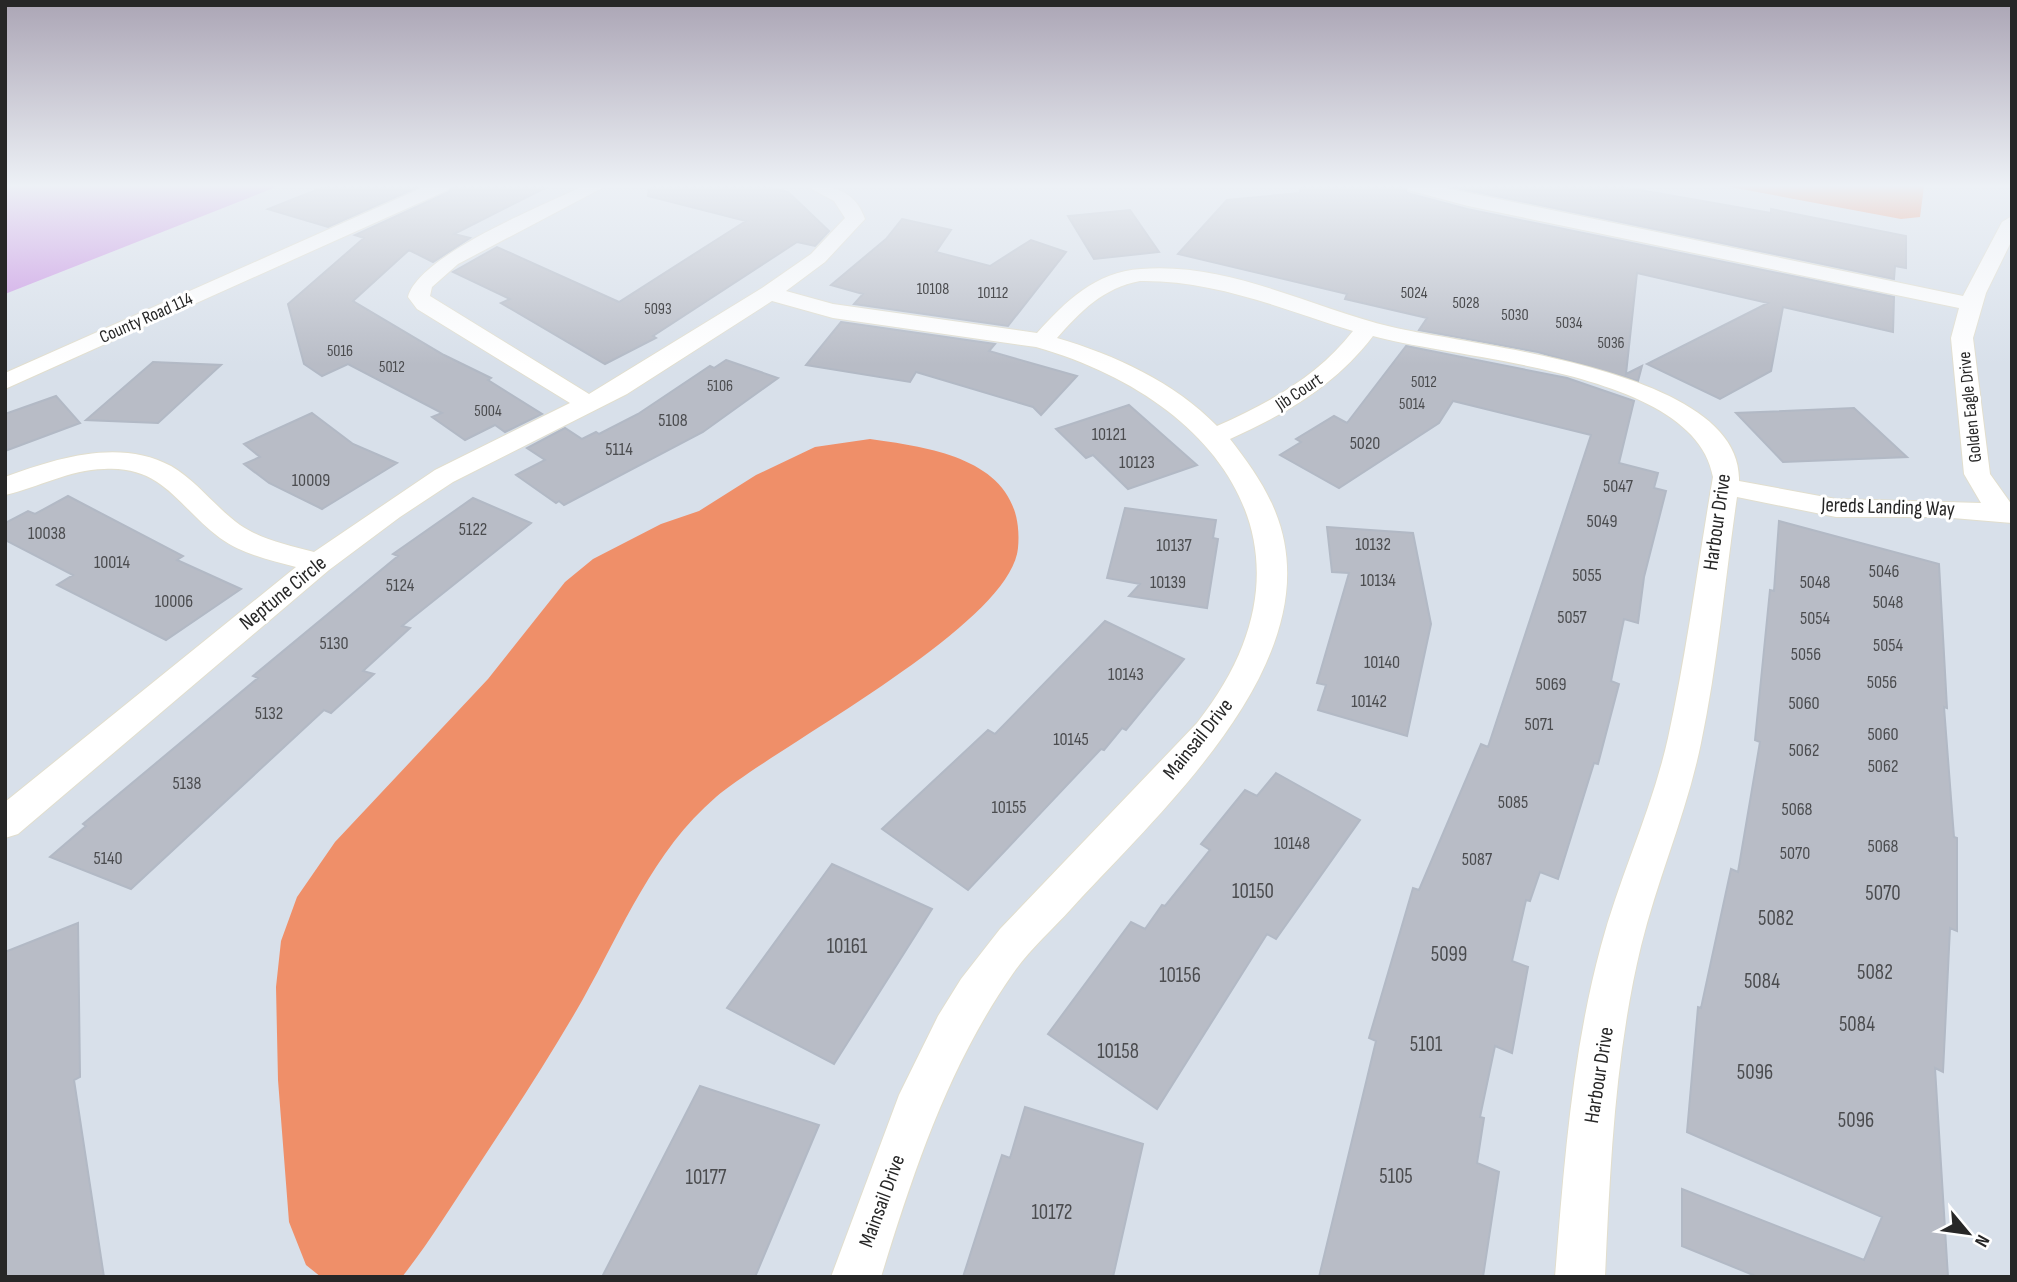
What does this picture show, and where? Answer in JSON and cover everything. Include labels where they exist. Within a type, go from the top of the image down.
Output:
[{"type":"street","name":"County Road 114","points":[[5,382],[308,246]]},
{"type":"street","points":[[478,246],[451,260],[422,285],[419,297],[425,304],[589,404]]},
{"type":"street","name":"Neptune Circle","points":[[5,823],[319,562],[444,476],[618,389],[770,293],[818,258],[830,246]]},
{"type":"street","points":[[1690,246],[1972,304]]},
{"type":"street","name":"Golden Eagle Drive","points":[[2000,246],[1972,304],[1962,338],[1977,474],[2006,513]]},
{"type":"street","name":"Harbour Drive","points":[[1042,341],[1092,290],[1123,278],[1159,274],[1214,282],[1367,328],[1591,375],[1644,393],[1674,407],[1714,441],[1724,459],[1724,486],[1685,738],[1673,788],[1621,946],[1600,1057],[1588,1143],[1580,1277]]},
{"type":"street","name":"Mainsail Drive","points":[[770,293],[833,311],[994,331],[1042,341],[1103,362],[1132,376],[1160,391],[1216,436],[1259,501],[1270,539],[1271,581],[1265,622],[1250,663],[1224,712],[1201,741],[1001,957],[966,1010],[931,1077],[882,1195],[856,1277]]},
{"type":"street","name":"Jib Court","points":[[1216,436],[1300,395],[1339,363],[1367,328]]},
{"type":"street","points":[[5,487],[71,465],[139,462],[161,471],[219,524],[243,540],[319,562]]},
{"type":"street","name":"Jereds Landing Way","points":[[1724,486],[1836,508],[1941,508],[2006,513]]},
{"type":"shaded area","points":[[5,246],[127,246],[5,294]]},
{"type":"shaded area","points":[[870,439],[947,454],[992,477],[1007,495],[1017,518],[1018,548],[1006,579],[977,612],[936,647],[716,797],[674,841],[641,892],[544,1064],[422,1251],[402,1277],[321,1277],[306,1265],[289,1222],[278,1080],[276,987],[281,941],[297,897],[335,842],[488,679],[565,582],[593,559],[661,524],[699,511],[756,475],[815,447]]},
{"type":"building","points":[[355,246],[458,246],[433,262],[409,250],[353,301],[444,355],[491,378],[488,380],[542,414],[505,432],[495,425],[465,440],[432,417],[442,413],[348,364],[322,376],[304,364],[288,304]]},
{"type":"building","points":[[707,246],[791,246],[653,336],[656,338],[605,364],[501,303],[510,299],[453,272],[497,247],[619,302]]},
{"type":"building","points":[[878,246],[940,246],[936,252],[990,266],[1022,246],[1048,246],[1066,252],[1008,326],[854,304],[863,294],[831,285]]},
{"type":"building","points":[[1086,246],[1155,246],[1159,252],[1094,259]]},
{"type":"building","points":[[1185,246],[1646,246],[1894,297],[1893,332],[1783,307],[1771,371],[1720,399],[1647,364],[1768,303],[1637,273],[1626,374],[1642,366],[1638,381],[1538,352],[1419,330],[1427,318],[1345,299],[1347,294],[1178,254]]},
{"type":"building","points":[[1735,246],[1906,246],[1906,268],[1895,266],[1894,279]]},
{"type":"building","points":[[841,322],[995,344],[989,351],[1077,376],[1041,415],[1033,407],[916,372],[910,382],[806,365]]},
{"type":"building","points":[[1406,346],[1567,378],[1634,401],[1619,463],[1658,473],[1654,488],[1666,491],[1644,577],[1638,623],[1624,619],[1611,681],[1619,684],[1598,764],[1594,763],[1558,879],[1540,872],[1530,901],[1526,900],[1512,961],[1528,967],[1512,1053],[1495,1046],[1480,1117],[1484,1118],[1477,1163],[1499,1172],[1483,1277],[1319,1277],[1376,1041],[1369,1038],[1413,888],[1419,890],[1481,744],[1488,747],[1591,435],[1453,401],[1439,423],[1339,488],[1280,455],[1301,442],[1296,439],[1334,416],[1347,423]]},
{"type":"building","points":[[726,360],[778,378],[703,432],[564,505],[559,501],[556,503],[516,475],[545,460],[527,448],[565,428],[582,439],[596,432],[599,434],[638,414],[710,366],[714,368]]},
{"type":"building","points":[[153,362],[221,365],[158,423],[86,420]]},
{"type":"building","points":[[56,396],[80,423],[5,451],[5,414]]},
{"type":"building","points":[[1129,405],[1197,465],[1128,489],[1093,455],[1086,458],[1056,429]]},
{"type":"building","points":[[1854,408],[1907,457],[1783,462],[1736,413]]},
{"type":"building","points":[[312,413],[353,444],[397,463],[322,509],[269,483],[244,464],[260,457],[244,444]]},
{"type":"building","points":[[68,496],[183,556],[177,560],[241,589],[166,640],[57,585],[73,575],[5,540],[5,523],[28,511],[35,514]]},
{"type":"building","points":[[473,498],[531,523],[402,626],[410,628],[363,671],[374,674],[331,713],[324,710],[131,889],[50,857],[86,826],[83,824],[258,678],[253,676],[398,556],[393,554]]},
{"type":"building","points":[[1125,508],[1216,520],[1213,538],[1218,539],[1207,608],[1129,596],[1140,584],[1107,578]]},
{"type":"building","points":[[1779,521],[1939,564],[1947,708],[1944,707],[1954,837],[1957,838],[1957,931],[1950,928],[1943,1072],[1935,1068],[1948,1277],[1758,1277],[1682,1246],[1682,1189],[1864,1260],[1882,1217],[1687,1132],[1698,1007],[1701,1008],[1731,869],[1738,872],[1760,742],[1755,740],[1770,590],[1774,591]]},
{"type":"building","points":[[1327,527],[1413,533],[1431,624],[1407,736],[1318,710],[1326,685],[1317,683],[1349,573],[1332,572]]},
{"type":"building","points":[[1105,621],[1184,659],[1126,730],[1122,728],[1104,750],[1101,749],[968,890],[882,829],[988,730],[995,734]]},
{"type":"building","points":[[1276,773],[1360,820],[1276,939],[1267,934],[1157,1109],[1048,1034],[1131,922],[1145,929],[1162,905],[1165,906],[1210,850],[1201,844],[1245,790],[1257,796]]},
{"type":"building","points":[[832,864],[932,909],[834,1064],[727,1008]]},
{"type":"building","points":[[78,923],[80,1077],[74,1080],[104,1277],[5,1277],[5,952]]},
{"type":"building","points":[[700,1086],[819,1125],[755,1277],[602,1277]]},
{"type":"building","points":[[1025,1107],[1143,1144],[1113,1277],[963,1277],[1002,1155],[1010,1158]]}]
